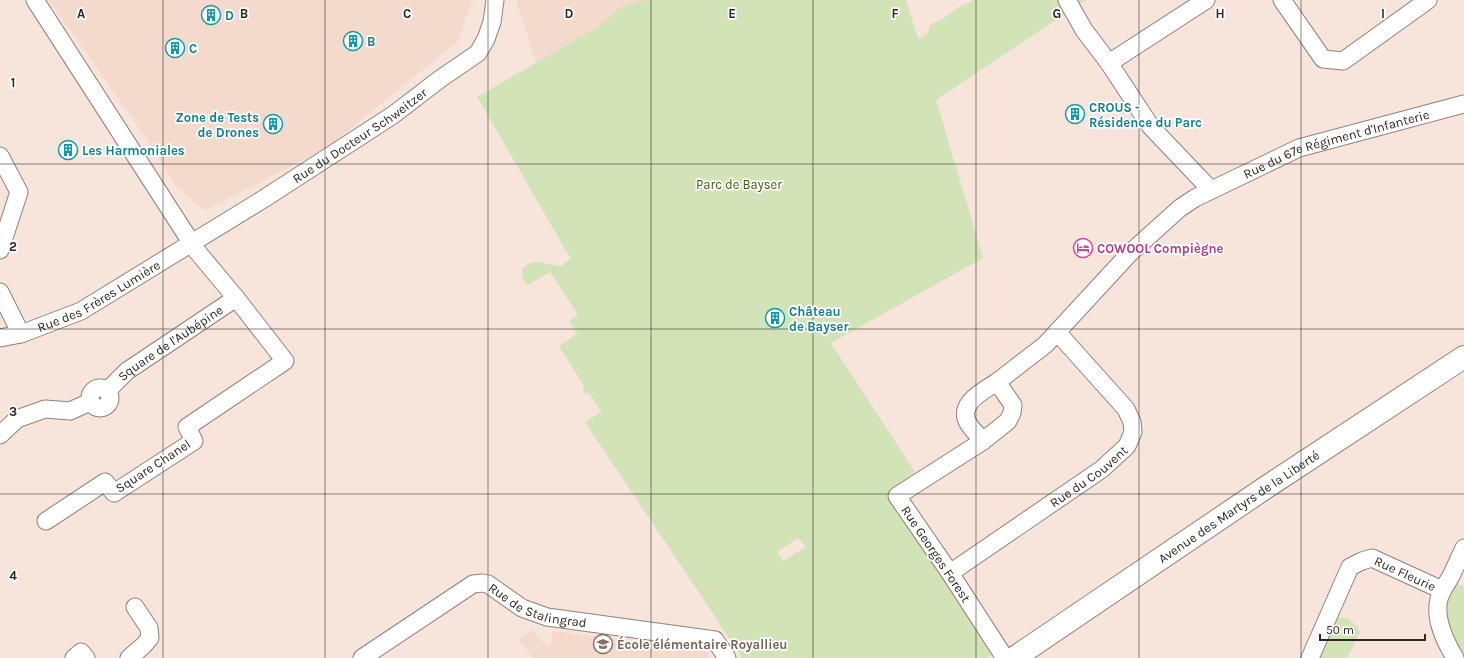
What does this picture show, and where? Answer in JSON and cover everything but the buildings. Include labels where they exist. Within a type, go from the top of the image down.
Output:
[{"type":"street","points":[[35,0],[196,250],[236,298]]},
{"type":"street","name":"Rue du Docteur Schweitzer","points":[[192,243],[273,193],[393,115],[440,79],[478,53],[490,28],[495,0]]},
{"type":"street","points":[[983,440],[967,421],[966,412],[971,400],[1045,345],[1130,253],[1180,208],[1211,190],[1151,127],[1109,63],[1084,30],[1067,0]]},
{"type":"street","points":[[1109,63],[1206,0]]},
{"type":"street","points":[[1282,0],[1323,59],[1343,61],[1428,0]]},
{"type":"street","name":"Rue du 67e Régiment d'Infanterie","points":[[1211,190],[1299,148],[1464,104]]},
{"type":"street","points":[[0,156],[18,192],[0,250]]},
{"type":"street","name":"Rue des Frères Lumière","points":[[0,338],[21,334],[81,311],[192,243]]},
{"type":"street","points":[[0,292],[21,334]]},
{"type":"street","name":"Square Chanel","points":[[46,521],[105,482],[114,493],[194,441],[187,427],[285,361],[236,298]]},
{"type":"street","name":"Square de l'Aubépine","points":[[0,435],[17,419],[45,409],[70,411],[90,402],[90,393],[97,388],[105,388],[107,392],[127,371],[236,298]]},
{"type":"street","name":"Rue du Couvent","points":[[950,573],[1102,469],[1127,446],[1133,432],[1132,422],[1126,409],[1057,332]]},
{"type":"street","name":"Avenue des Martyrs de la Liberté","points":[[1017,657],[1265,488],[1464,357]]},
{"type":"street","name":"Rue Georges Forest","points":[[997,382],[1012,405],[1012,413],[1008,422],[897,496],[950,573],[1017,657]]},
{"type":"street","name":"Rue Fleurie","points":[[1310,658],[1350,567],[1372,558],[1442,590],[1458,577],[1464,548]]},
{"type":"street","name":"Rue de Stalingrad","points":[[362,658],[473,584],[482,583],[488,584],[522,608],[547,617],[715,640],[727,658]]},
{"type":"street","points":[[1442,590],[1438,608],[1440,627],[1447,645],[1455,658]]},
{"type":"street","points":[[129,658],[150,638],[149,628],[136,607]]},
{"type":"street","points":[[74,658],[81,652],[86,658]]},
{"type":"shaded area","points":[[49,0],[473,0],[457,42],[327,148],[206,210],[202,209],[175,185],[146,138]]},
{"type":"shaded area","points":[[516,0],[644,0],[536,63]]},
{"type":"shaded area","name":"École élémentaire Royallieu","points":[[532,629],[547,648],[551,645],[553,631],[705,650],[710,658],[533,658],[519,640]]},
{"type":"green space","name":"Parc de Bayser","points":[[644,0],[906,0],[918,39],[929,32],[929,27],[933,23],[940,21],[956,9],[973,0],[1086,0],[936,100],[983,258],[831,343],[915,472],[887,494],[993,654],[987,658],[742,658],[585,422],[601,412],[589,393],[585,394],[583,384],[559,346],[577,334],[569,321],[578,315],[550,272],[528,285],[523,279],[522,269],[531,263],[536,262],[561,266],[571,259],[477,97],[599,26],[624,5]],"holes":[[[798,538],[806,547],[783,561],[777,552]]]},
{"type":"green space","points":[[1454,583],[1464,587],[1464,657],[1449,631],[1446,602]]},
{"type":"green space","points":[[1338,618],[1348,618],[1357,626],[1360,632],[1347,658],[1317,658],[1333,625]]},
{"type":"place","name":"D","points":[[211,15]]},
{"type":"place","name":"B","points":[[353,41]]},
{"type":"place","name":"C","points":[[175,48]]},
{"type":"place","name":"CROUS - Résidence du Parc","points":[[1075,114]]},
{"type":"place","name":"Zone de Tests de Drones","points":[[273,124]]},
{"type":"place","name":"Les Harmoniales","points":[[68,150]]},
{"type":"place","name":"COWOOL Compiègne","points":[[1083,248]]},
{"type":"place","name":"Château de Bayser","points":[[775,318]]},
{"type":"place","name":"École élémentaire Royallieu","points":[[603,644]]}]
